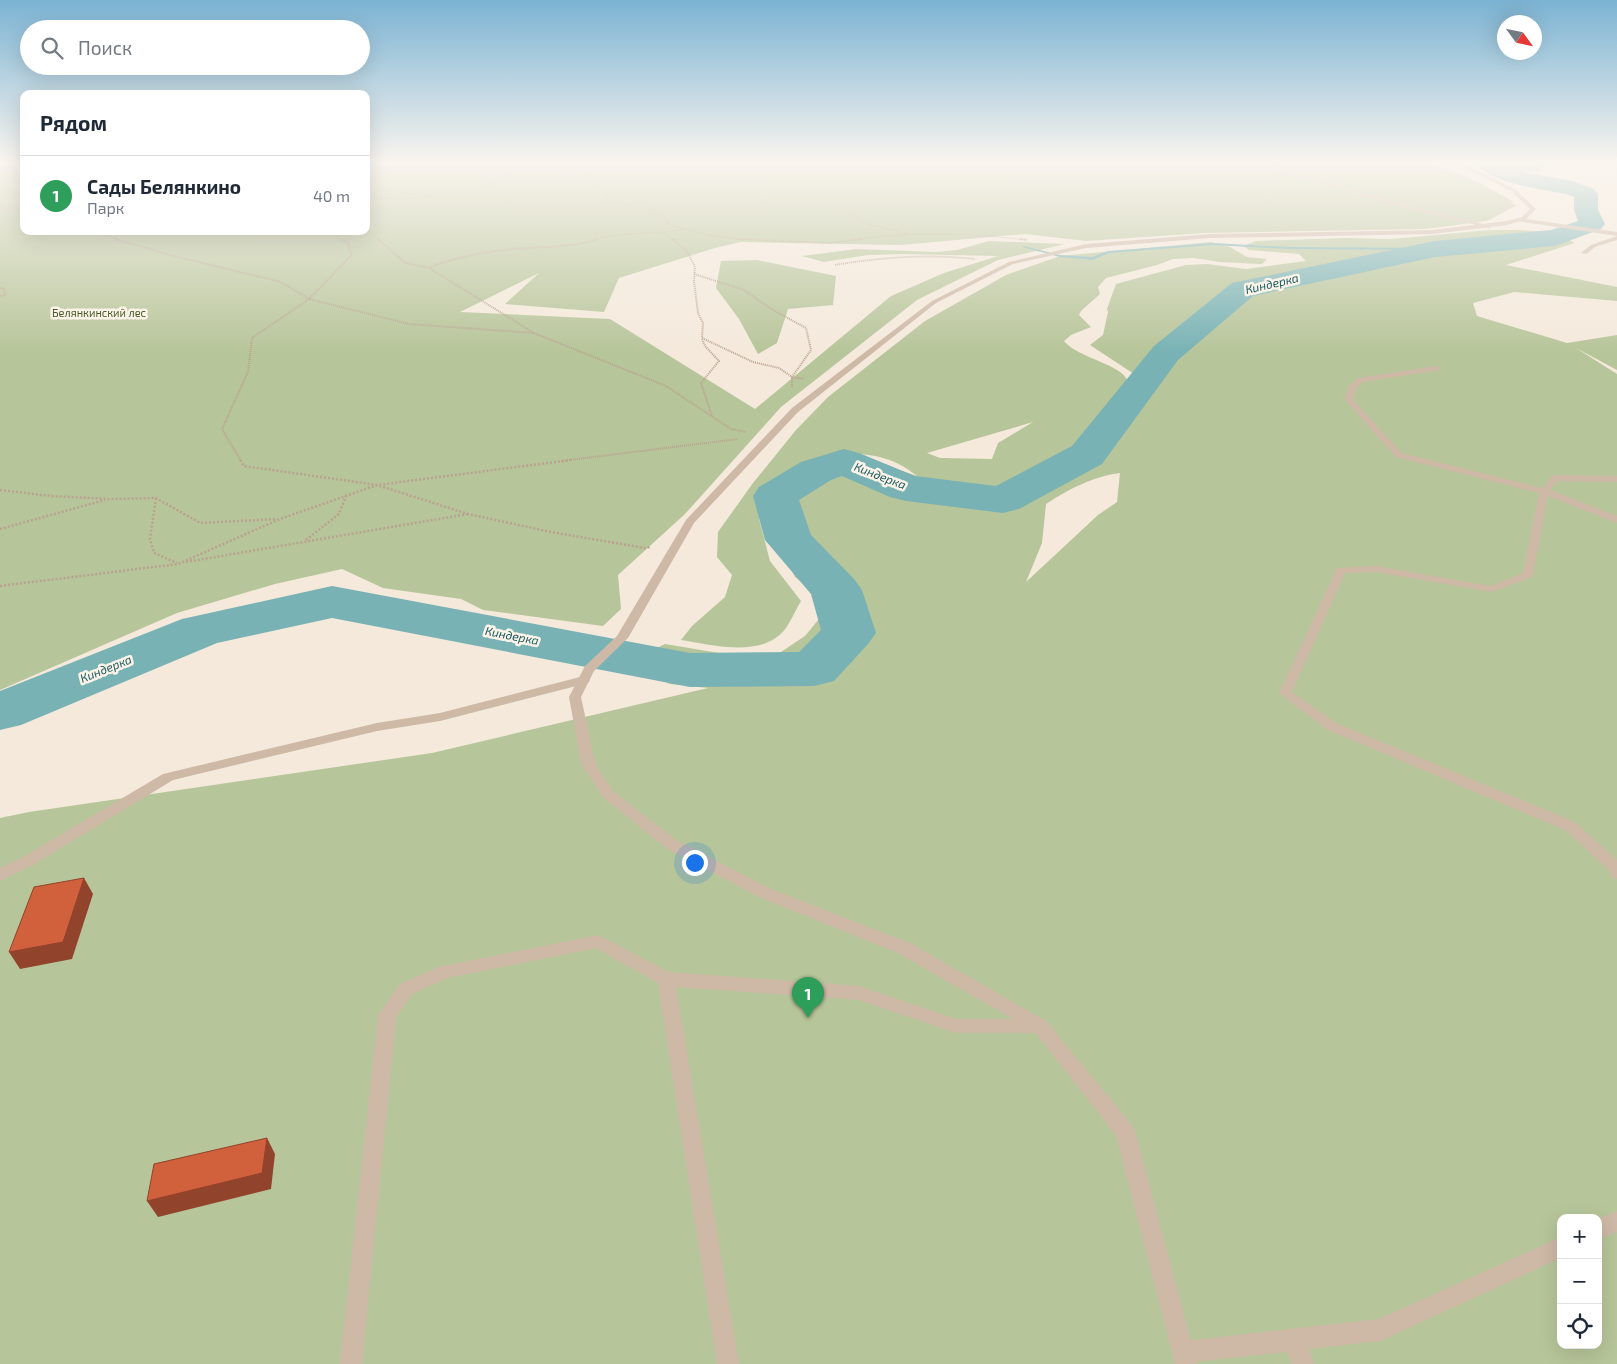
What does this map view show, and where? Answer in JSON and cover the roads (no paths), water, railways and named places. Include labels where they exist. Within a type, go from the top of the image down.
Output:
[{"type":"street","points":[[1489,226],[1432,232],[1210,236],[1086,246],[1011,263],[934,302],[804,403],[690,522],[622,638],[586,674],[575,697],[588,763],[608,794],[671,844],[766,893],[904,948],[1040,1026],[1125,1131],[1185,1358],[1294,1340],[1380,1330],[1557,1249]]},
{"type":"street","points":[[1561,226],[1617,234]]},
{"type":"street","points":[[1584,253],[1593,246],[1617,238]]},
{"type":"street","points":[[1436,368],[1361,380],[1352,387],[1349,400],[1399,455],[1544,491],[1617,520]]},
{"type":"street","points":[[1617,478],[1555,478],[1544,491],[1528,575],[1492,589],[1376,569],[1342,570],[1285,693],[1331,726],[1570,826],[1613,865],[1617,873]]},
{"type":"street","points":[[0,875],[28,861],[168,777],[377,727],[440,717],[586,674]]},
{"type":"street","points":[[351,1364],[387,1015],[406,989],[444,972],[598,940],[666,980],[859,994],[956,1026],[1040,1026]]},
{"type":"street","points":[[666,980],[728,1364]]},
{"type":"street","points":[[1602,1228],[1617,1221]]},
{"type":"street","points":[[1294,1340],[1303,1364]]},
{"type":"waterway","name":"Киндерка","points":[[0,712],[201,630],[332,602],[690,670],[814,669],[849,633],[836,590],[789,540],[775,496],[816,471],[844,462],[906,488],[1003,500],[1087,455],[1166,353],[1243,289],[1435,249],[1555,238],[1588,226]]},
{"type":"waterway","points":[[1024,247],[1060,256],[1093,259],[1108,252],[1213,244],[1287,248],[1435,249]]},
{"type":"place","name":"Сады Белянкино","points":[[808,1018]]},
{"type":"park label","name":"Белянкинский лес","points":[[99,313]]}]
